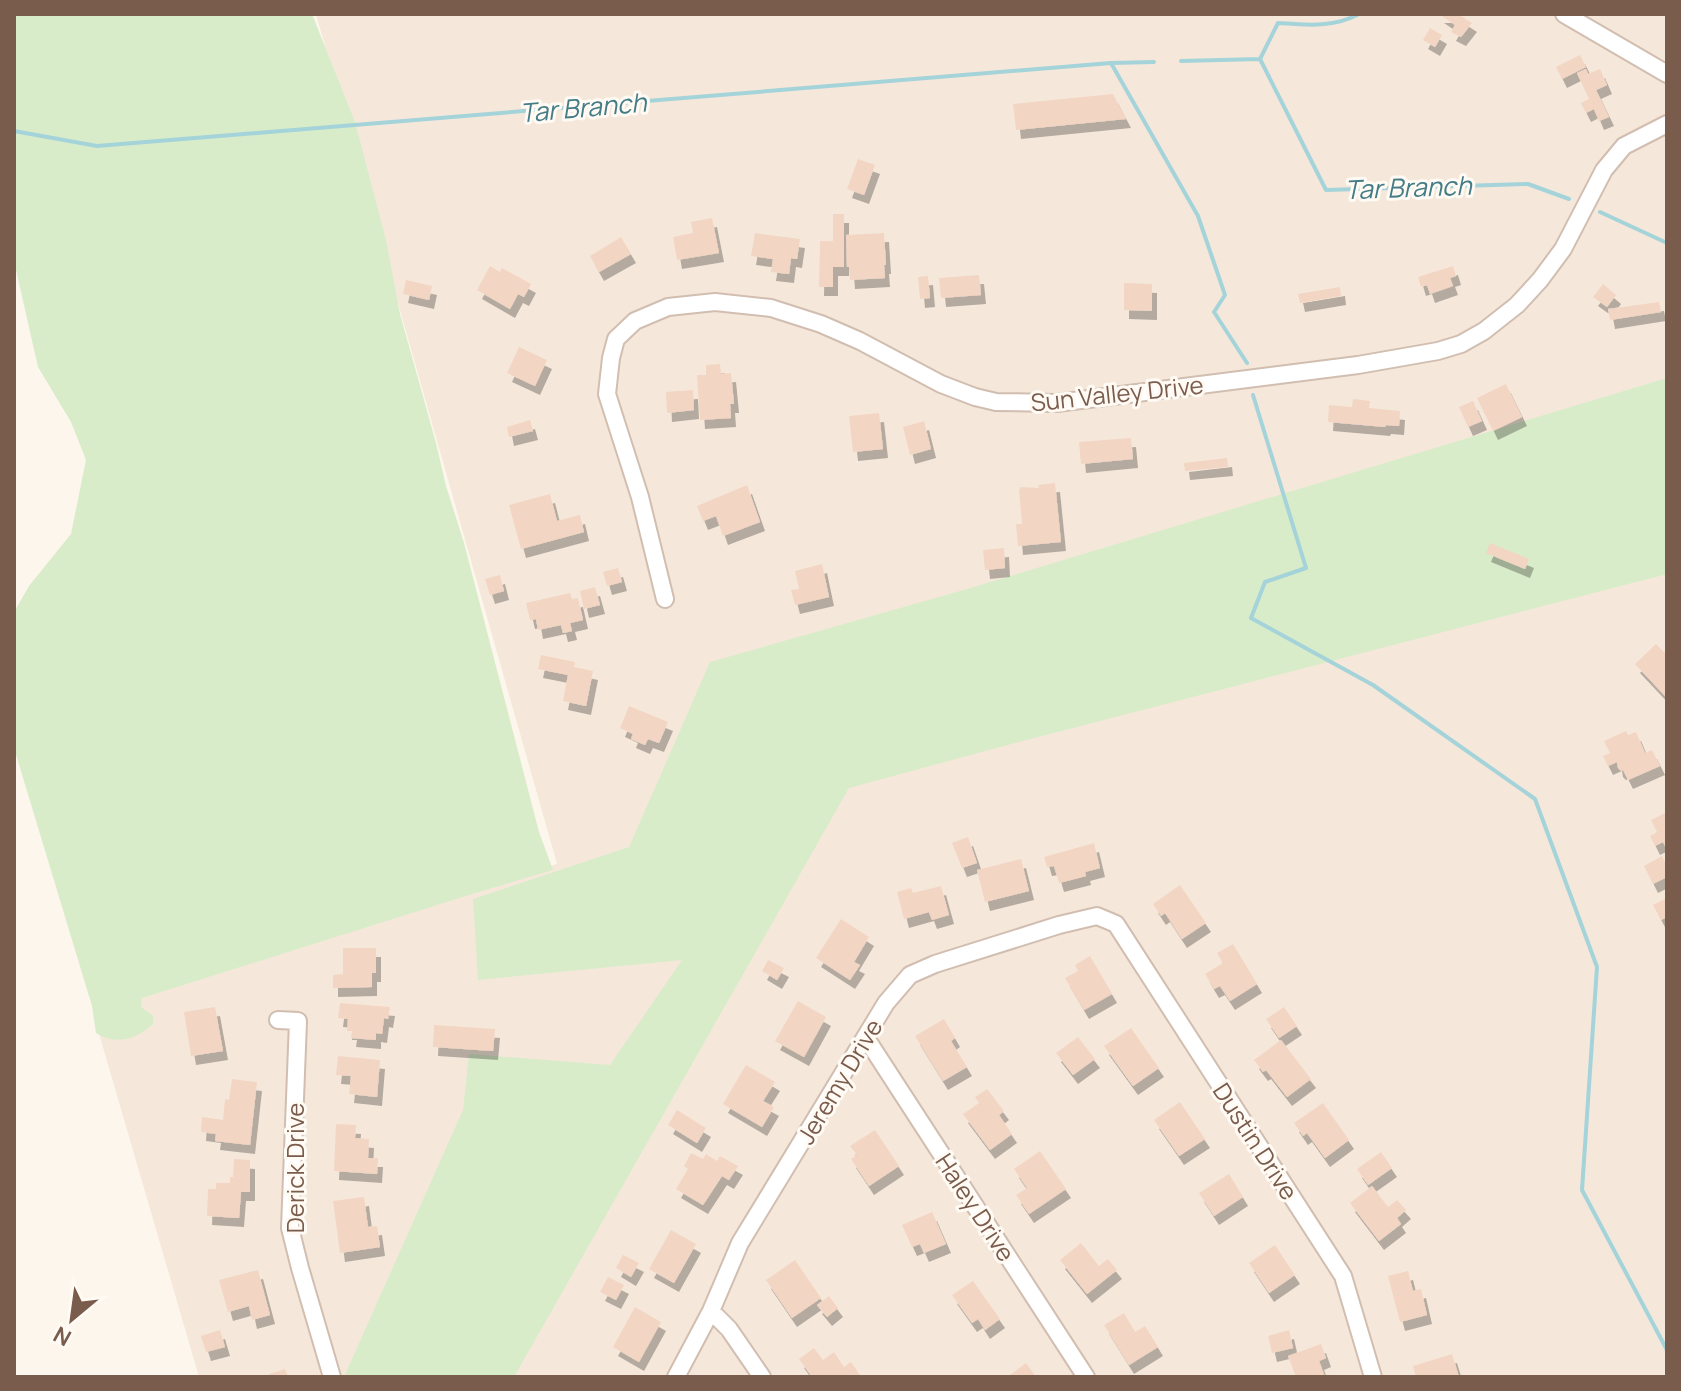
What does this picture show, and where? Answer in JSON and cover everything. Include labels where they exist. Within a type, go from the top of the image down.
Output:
[{"type":"street","points":[[1564,14],[1667,74]]},
{"type":"street","name":"Sun Valley Drive","points":[[665,599],[640,497],[607,394],[616,339],[635,321],[668,307],[715,302],[771,308],[860,341],[941,384],[996,402],[1057,403],[1358,365],[1438,351],[1461,344],[1484,331],[1517,305],[1563,249],[1604,170],[1624,146],[1667,124]]},
{"type":"street","name":"Jeremy Drive","points":[[676,1377],[711,1311],[740,1243],[886,1003],[910,975],[960,955],[1083,918],[1097,916],[1110,920]]},
{"type":"street","name":"Dustin Drive","points":[[1110,920],[1116,924],[1343,1276],[1373,1377]]},
{"type":"street","name":"Derick Drive","points":[[278,1020],[298,1021],[290,1228],[332,1377]]},
{"type":"street","name":"Haley Drive","points":[[866,1038],[1086,1377]]},
{"type":"street","points":[[711,1311],[729,1329],[762,1377]]},
{"type":"shaded area","points":[[316,14],[1667,14],[1667,1377],[199,1377],[93,1013],[557,864]]},
{"type":"green space","points":[[14,14],[312,14],[355,122],[386,240],[400,314],[464,543],[539,832],[553,870],[142,998],[141,1007],[153,1016],[153,1024],[140,1034],[119,1040],[96,1033],[92,1006],[14,748],[14,612],[29,586],[71,534],[86,460],[71,422],[38,367],[14,261]]},
{"type":"green space","points":[[1667,378],[1667,574],[849,788],[514,1377],[344,1377],[463,1110],[469,1054],[610,1065],[682,960],[478,980],[473,899],[629,847],[710,662],[967,589]]},
{"type":"building","points":[[1439,14],[1458,14],[1472,23],[1461,37],[1451,32],[1455,25]]},
{"type":"building","points":[[1430,28],[1442,35],[1435,47],[1423,40]]},
{"type":"building","points":[[1580,55],[1586,67],[1562,79],[1556,67]]},
{"type":"building","points":[[1586,69],[1588,74],[1600,69],[1607,85],[1596,90],[1609,117],[1599,121],[1594,109],[1586,113],[1581,103],[1589,99],[1577,73]]},
{"type":"building","points":[[1113,94],[1126,119],[1016,130],[1013,104]]},
{"type":"building","points":[[858,159],[875,165],[864,195],[847,189]]},
{"type":"building","points":[[833,214],[844,214],[844,267],[833,267],[833,287],[819,287],[820,241],[833,241]]},
{"type":"building","points":[[712,218],[719,253],[677,260],[673,237],[693,233],[691,222]]},
{"type":"building","points":[[755,233],[800,239],[797,259],[791,258],[789,274],[771,272],[773,259],[751,256]]},
{"type":"building","points":[[884,233],[885,278],[850,280],[846,235]]},
{"type":"building","points":[[621,237],[631,254],[599,272],[590,256]]},
{"type":"building","points":[[490,266],[500,272],[502,268],[531,284],[524,297],[518,294],[510,309],[477,290]]},
{"type":"building","points":[[1453,266],[1456,276],[1450,278],[1453,286],[1430,294],[1427,285],[1421,287],[1418,277]]},
{"type":"building","points":[[979,275],[981,295],[941,298],[939,278]]},
{"type":"building","points":[[928,276],[930,298],[920,299],[918,277]]},
{"type":"building","points":[[406,280],[432,286],[429,300],[403,294]]},
{"type":"building","points":[[1124,283],[1152,284],[1152,311],[1124,310]]},
{"type":"building","points":[[1603,284],[1616,295],[1607,307],[1593,297]]},
{"type":"building","points":[[1340,287],[1341,296],[1300,303],[1298,294]]},
{"type":"building","points":[[1659,302],[1661,312],[1610,320],[1608,309]]},
{"type":"building","points":[[519,347],[547,360],[535,386],[507,373]]},
{"type":"building","points":[[720,364],[721,374],[731,373],[734,404],[730,404],[731,418],[700,420],[697,375],[706,375],[706,365]]},
{"type":"building","points":[[1506,384],[1522,417],[1493,431],[1477,398]]},
{"type":"building","points":[[693,390],[694,410],[667,413],[666,392]]},
{"type":"building","points":[[1353,399],[1370,401],[1369,408],[1400,411],[1399,426],[1328,422],[1329,405],[1352,407]]},
{"type":"building","points":[[1473,401],[1482,421],[1468,427],[1459,407]]},
{"type":"building","points":[[879,413],[883,449],[853,452],[849,416]]},
{"type":"building","points":[[530,420],[533,431],[509,437],[507,427]]},
{"type":"building","points":[[924,421],[931,449],[910,455],[903,427]]},
{"type":"building","points":[[1131,438],[1133,459],[1081,464],[1079,442]]},
{"type":"building","points":[[1227,458],[1228,467],[1185,471],[1184,463]]},
{"type":"building","points":[[1055,483],[1061,542],[1018,546],[1016,524],[1022,524],[1019,490],[1021,487],[1039,488],[1038,485]]},
{"type":"building","points":[[747,485],[760,522],[723,536],[716,516],[703,521],[697,506]]},
{"type":"building","points":[[550,494],[557,521],[580,515],[584,532],[521,549],[509,505]]},
{"type":"building","points":[[1490,543],[1529,559],[1525,569],[1486,553]]},
{"type":"building","points":[[1004,548],[1005,568],[985,570],[983,550]]},
{"type":"building","points":[[822,564],[829,597],[795,605],[791,590],[799,589],[795,571]]},
{"type":"building","points":[[618,568],[622,582],[607,586],[603,572]]},
{"type":"building","points":[[500,575],[504,591],[490,595],[485,579]]},
{"type":"building","points":[[595,587],[600,605],[584,609],[580,591]]},
{"type":"building","points":[[570,593],[572,599],[578,598],[583,620],[570,623],[572,631],[563,633],[561,625],[538,630],[536,619],[530,620],[526,603]]},
{"type":"building","points":[[1656,644],[1667,655],[1667,698],[1635,664]]},
{"type":"building","points":[[541,655],[575,662],[574,667],[593,671],[586,706],[563,701],[568,675],[538,669]]},
{"type":"building","points":[[629,706],[668,722],[659,743],[648,739],[645,745],[631,739],[633,734],[620,728]]},
{"type":"building","points":[[1626,731],[1628,735],[1636,732],[1645,753],[1652,750],[1660,766],[1628,780],[1617,762],[1608,766],[1603,756],[1610,753],[1604,741]]},
{"type":"building","points":[[1667,812],[1667,850],[1663,842],[1655,846],[1650,836],[1657,832],[1651,820]]},
{"type":"building","points":[[968,837],[977,863],[962,868],[952,843]]},
{"type":"building","points":[[1094,843],[1100,868],[1085,872],[1086,876],[1059,883],[1054,866],[1047,867],[1044,857]]},
{"type":"building","points":[[1662,856],[1667,866],[1667,877],[1653,884],[1644,866]]},
{"type":"building","points":[[1021,859],[1029,891],[985,902],[977,870]]},
{"type":"building","points":[[1180,885],[1206,923],[1182,939],[1165,913],[1161,916],[1153,904]]},
{"type":"building","points":[[941,886],[949,915],[932,920],[929,912],[904,919],[897,892],[911,888],[913,893]]},
{"type":"building","points":[[1667,898],[1667,917],[1661,920],[1653,905]]},
{"type":"building","points":[[841,919],[869,937],[854,962],[860,965],[850,980],[816,958]]},
{"type":"building","points":[[1233,944],[1257,984],[1230,1001],[1220,986],[1214,989],[1205,974],[1223,963],[1217,953]]},
{"type":"building","points":[[343,948],[376,948],[376,973],[372,973],[372,987],[333,988],[333,975],[343,974]]},
{"type":"building","points":[[1090,956],[1112,994],[1084,1010],[1065,978],[1078,971],[1075,965]]},
{"type":"building","points":[[768,960],[784,968],[777,980],[762,971]]},
{"type":"building","points":[[798,1001],[826,1017],[804,1057],[775,1041]]},
{"type":"building","points":[[340,1003],[390,1007],[388,1019],[384,1018],[382,1034],[376,1033],[376,1040],[351,1038],[352,1031],[347,1031],[348,1019],[338,1018]]},
{"type":"building","points":[[215,1007],[223,1051],[191,1056],[184,1012]]},
{"type":"building","points":[[1284,1007],[1297,1026],[1279,1038],[1266,1019]]},
{"type":"building","points":[[944,1019],[955,1038],[951,1041],[967,1067],[943,1081],[915,1036]]},
{"type":"building","points":[[434,1025],[495,1029],[493,1051],[433,1047]]},
{"type":"building","points":[[1131,1028],[1159,1068],[1133,1086],[1104,1046]]},
{"type":"building","points":[[1078,1037],[1095,1059],[1073,1075],[1056,1053]]},
{"type":"building","points":[[1281,1040],[1311,1079],[1287,1097],[1254,1060]]},
{"type":"building","points":[[338,1056],[380,1060],[377,1097],[349,1094],[351,1076],[336,1075]]},
{"type":"building","points":[[746,1065],[775,1082],[763,1101],[774,1107],[762,1127],[723,1104]]},
{"type":"building","points":[[232,1079],[257,1082],[250,1145],[215,1141],[216,1134],[201,1132],[202,1117],[223,1120],[225,1099],[229,1100]]},
{"type":"building","points":[[987,1089],[1004,1111],[999,1115],[1012,1134],[990,1150],[963,1114],[979,1103],[975,1097]]},
{"type":"building","points":[[1180,1102],[1205,1139],[1179,1156],[1154,1120]]},
{"type":"building","points":[[1323,1103],[1349,1140],[1325,1158],[1307,1133],[1303,1136],[1294,1123]]},
{"type":"building","points":[[677,1110],[706,1128],[697,1143],[668,1125]]},
{"type":"building","points":[[336,1124],[356,1125],[355,1138],[369,1139],[368,1158],[378,1158],[377,1174],[334,1171]]},
{"type":"building","points":[[875,1130],[899,1166],[869,1186],[851,1159],[857,1155],[850,1146]]},
{"type":"building","points":[[1040,1151],[1066,1189],[1029,1214],[1016,1195],[1027,1188],[1014,1169]]},
{"type":"building","points":[[1381,1152],[1392,1168],[1368,1185],[1357,1169]]},
{"type":"building","points":[[691,1153],[703,1159],[706,1154],[717,1161],[720,1156],[738,1166],[729,1180],[722,1176],[703,1205],[676,1189],[688,1169],[684,1166]]},
{"type":"building","points":[[234,1159],[250,1160],[250,1192],[241,1192],[239,1218],[207,1216],[208,1189],[216,1189],[216,1183],[230,1183]]},
{"type":"building","points":[[1229,1174],[1243,1197],[1214,1216],[1199,1193]]},
{"type":"building","points":[[1372,1186],[1388,1207],[1397,1200],[1406,1210],[1397,1218],[1401,1224],[1379,1241],[1350,1203]]},
{"type":"building","points":[[364,1197],[368,1227],[377,1226],[380,1247],[340,1253],[333,1201]]},
{"type":"building","points":[[932,1212],[946,1244],[924,1253],[920,1244],[912,1247],[902,1225]]},
{"type":"building","points":[[671,1230],[696,1244],[674,1283],[649,1269]]},
{"type":"building","points":[[1081,1243],[1099,1266],[1108,1259],[1117,1270],[1087,1294],[1060,1260]]},
{"type":"building","points":[[1275,1245],[1295,1275],[1269,1293],[1249,1263]]},
{"type":"building","points":[[623,1255],[639,1263],[631,1277],[616,1268]]},
{"type":"building","points":[[795,1260],[821,1298],[792,1318],[766,1280]]},
{"type":"building","points":[[258,1270],[270,1315],[252,1320],[249,1306],[228,1312],[219,1280]]},
{"type":"building","points":[[1408,1271],[1413,1291],[1421,1289],[1427,1315],[1400,1322],[1388,1276]]},
{"type":"building","points":[[608,1277],[624,1285],[616,1300],[600,1292]]},
{"type":"building","points":[[973,1281],[1000,1319],[985,1330],[978,1319],[972,1323],[952,1295]]},
{"type":"building","points":[[829,1296],[838,1308],[827,1317],[817,1305]]},
{"type":"building","points":[[635,1307],[661,1322],[639,1362],[613,1347]]},
{"type":"building","points":[[1124,1313],[1135,1332],[1145,1326],[1158,1347],[1129,1365],[1104,1325]]},
{"type":"building","points":[[220,1330],[225,1347],[206,1352],[201,1336]]},
{"type":"building","points":[[1289,1330],[1293,1348],[1272,1353],[1268,1336]]},
{"type":"building","points":[[1321,1344],[1326,1358],[1319,1361],[1325,1377],[1296,1377],[1288,1356]]},
{"type":"building","points":[[814,1348],[823,1360],[834,1352],[844,1367],[851,1362],[860,1375],[812,1377],[799,1359]]},
{"type":"building","points":[[1452,1354],[1459,1377],[1416,1377],[1413,1366]]},
{"type":"building","points":[[1026,1363],[1036,1377],[1007,1377]]},
{"type":"building","points":[[285,1369],[288,1377],[270,1377],[269,1374]]},
{"type":"waterway","points":[[1260,59],[1278,23],[1329,24],[1359,14]]},
{"type":"waterway","name":"Tar Branch","points":[[1181,61],[1260,59],[1326,190],[1528,184],[1569,199]]},
{"type":"waterway","name":"Tar Branch","points":[[14,131],[97,146],[1111,63],[1154,62]]},
{"type":"waterway","points":[[1111,63],[1198,216],[1225,295],[1214,312],[1247,363]]},
{"type":"waterway","name":"Tar Branch","points":[[1600,212],[1667,243]]},
{"type":"waterway","points":[[1253,395],[1306,568],[1265,582],[1251,618],[1373,685],[1535,799],[1597,967],[1582,1190],[1667,1350]]}]
